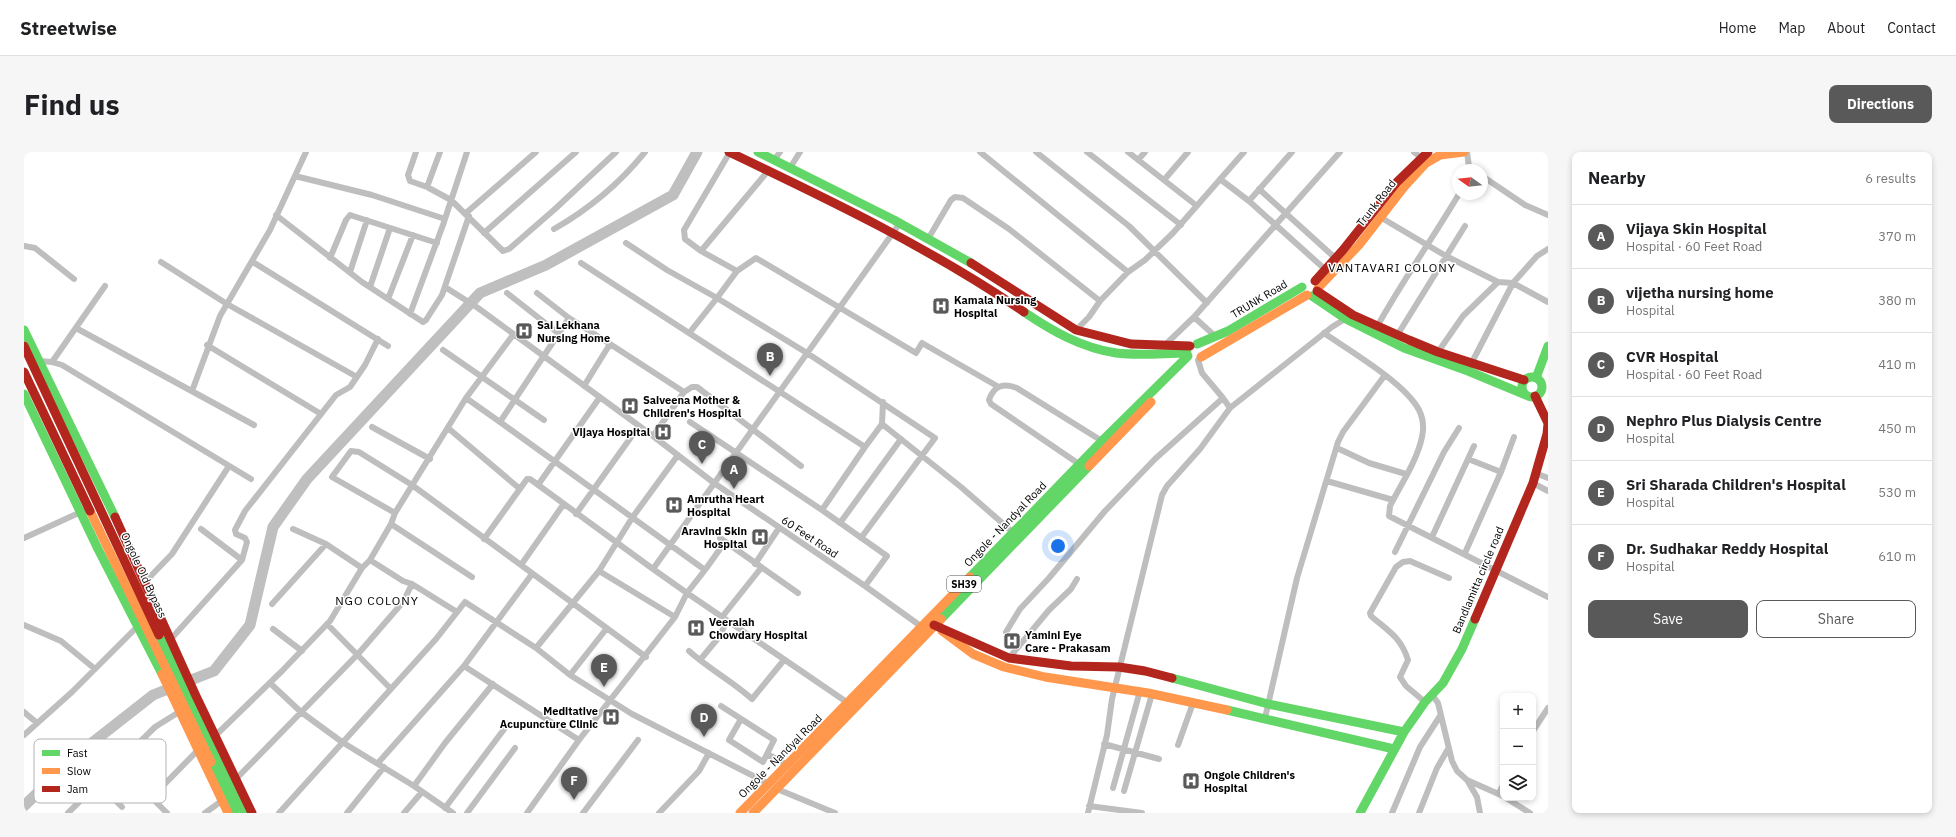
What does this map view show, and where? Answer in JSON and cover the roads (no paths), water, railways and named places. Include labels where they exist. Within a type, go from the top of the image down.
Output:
[{"type":"main road","points":[[730,152],[892,232],[971,276],[1072,340],[1095,348],[1120,354],[1194,354],[1314,290]]},
{"type":"main road","points":[[758,152],[777,156],[790,168],[900,224],[981,268],[1076,330],[1114,342],[1165,345],[1194,354]]},
{"type":"main road","name":"Trunk Road","points":[[1328,272],[1359,245],[1404,187],[1426,163],[1440,155],[1464,152]]},
{"type":"main road","name":"Trunk Road","points":[[1314,290],[1381,201],[1421,154]]},
{"type":"main road","name":"TRUNK Road","points":[[1194,354],[1216,337],[1302,287],[1306,280],[1314,290]]},
{"type":"main road","points":[[1302,287],[1304,294],[1314,290]]},
{"type":"main road","points":[[1314,290],[1348,316],[1404,348],[1470,367],[1524,380],[1530,377],[1536,378],[1541,382],[1542,387],[1540,393],[1535,396],[1526,395],[1470,367],[1378,325],[1348,316]]},
{"type":"main road","points":[[24,330],[170,640],[173,674]]},
{"type":"main road","name":"Ongole Old Bypass","points":[[24,346],[235,813]]},
{"type":"main road","points":[[1536,378],[1548,346]]},
{"type":"main road","name":"Ongole - Nandyal Road","points":[[1016,535],[1102,441],[1194,354]]},
{"type":"main road","name":"Ongole - Nandyal Road","points":[[740,813],[773,786],[807,752],[1016,535],[1194,354]]},
{"type":"main road","name":"Ongole Old Bypass","points":[[24,372],[85,510],[173,674]]},
{"type":"main road","points":[[1524,380],[1522,389],[1526,395]]},
{"type":"main road","points":[[24,394],[85,510],[137,627],[173,674],[185,704],[198,750],[228,813]]},
{"type":"main road","name":"Bandlamitta circle road","points":[[1360,813],[1404,732],[1425,702],[1432,696],[1442,683],[1462,649],[1533,483],[1547,434],[1548,423],[1535,396]]},
{"type":"main road","points":[[931,623],[1009,658],[1071,666],[1119,667],[1145,671],[1268,704],[1404,732]]},
{"type":"main road","points":[[931,623],[960,646],[984,659],[1031,675],[1115,686],[1140,691],[1265,718],[1394,749]]},
{"type":"main road","name":"Ongole - Nandyal Road","points":[[758,811],[788,765],[807,752],[848,703],[925,630]]},
{"type":"main road","points":[[185,704],[215,736],[252,813]]},
{"type":"main road","name":"Ongole Old Bypass","points":[[185,704],[245,813]]},
{"type":"street","points":[[192,391],[207,345],[227,304],[253,262],[306,152]]},
{"type":"street","points":[[416,152],[408,179],[451,200],[484,233],[505,251],[555,209],[616,152]]},
{"type":"street","points":[[427,187],[440,152]]},
{"type":"street","points":[[410,314],[437,244],[467,152]]},
{"type":"street","points":[[276,215],[330,258],[370,287],[419,321],[425,322],[445,287],[467,215],[536,152]]},
{"type":"street","points":[[484,233],[576,152]]},
{"type":"street","points":[[554,229],[578,216],[627,175],[645,152]]},
{"type":"street","points":[[730,152],[684,230],[685,240],[701,251],[737,271]]},
{"type":"street","points":[[790,168],[800,152]]},
{"type":"street","points":[[980,152],[1128,272]]},
{"type":"street","points":[[1036,152],[1129,226],[1207,303]]},
{"type":"street","points":[[1087,152],[1180,225]]},
{"type":"street","points":[[1128,152],[1197,206]]},
{"type":"street","points":[[1138,160],[1145,152]]},
{"type":"street","points":[[1164,180],[1188,152]]},
{"type":"street","points":[[1076,330],[1089,317],[1100,301],[1128,272],[1155,251],[1180,225],[1244,152]]},
{"type":"street","points":[[1249,201],[1292,152]]},
{"type":"street","points":[[1165,345],[1207,303],[1340,152]]},
{"type":"street","points":[[1467,152],[1469,164]]},
{"type":"street","points":[[701,251],[768,171]]},
{"type":"street","points":[[295,176],[372,195],[445,219]]},
{"type":"street","points":[[1220,179],[1249,201],[1328,272]]},
{"type":"street","points":[[1488,180],[1525,205],[1548,214]]},
{"type":"street","points":[[1259,189],[1334,256]]},
{"type":"street","points":[[928,239],[951,200],[955,197],[963,198],[1009,229],[1100,301]]},
{"type":"street","points":[[1378,325],[1394,296],[1428,246],[1455,200]]},
{"type":"street","points":[[330,258],[348,216],[354,216],[367,220],[437,244]]},
{"type":"street","points":[[1380,218],[1446,256],[1498,282],[1514,283],[1548,302]]},
{"type":"street","points":[[350,272],[367,220]]},
{"type":"street","points":[[653,569],[807,353],[842,307],[892,232],[900,224]]},
{"type":"street","points":[[1398,334],[1466,226]]},
{"type":"street","points":[[370,287],[390,228]]},
{"type":"street","points":[[388,299],[413,235]]},
{"type":"street","points":[[626,243],[667,270],[717,298],[807,353],[883,402],[935,438],[861,538]]},
{"type":"street","points":[[24,246],[35,248],[74,279]]},
{"type":"street","points":[[1470,367],[1514,283],[1537,256],[1548,249]]},
{"type":"street","points":[[690,332],[737,271],[756,258],[842,307],[916,353],[922,343],[997,386]]},
{"type":"street","points":[[161,262],[227,304],[357,377]]},
{"type":"street","points":[[253,262],[388,346]]},
{"type":"street","points":[[581,263],[690,332],[865,448]]},
{"type":"street","points":[[1438,352],[1463,316],[1498,282]]},
{"type":"street","points":[[52,362],[105,286]]},
{"type":"street","name":"60 Feet Road","points":[[445,287],[478,308],[653,436],[714,483],[865,586],[925,630]]},
{"type":"street","points":[[508,292],[558,333]]},
{"type":"street","points":[[537,293],[569,318],[684,392]]},
{"type":"street","points":[[1088,813],[1104,744],[1119,667],[1162,495],[1167,486],[1200,449],[1230,408],[1324,333],[1348,316]]},
{"type":"street","points":[[1194,317],[1216,337]]},
{"type":"street","points":[[500,422],[569,318]]},
{"type":"street","points":[[76,328],[254,425]]},
{"type":"street","points":[[1324,333],[1385,375],[1415,403],[1420,411],[1423,422],[1419,449],[1393,500],[1389,510],[1391,516],[1548,597]]},
{"type":"street","points":[[215,736],[302,651],[327,624],[362,568],[370,560],[392,524],[395,512],[430,459],[466,398],[480,377],[513,335]]},
{"type":"street","points":[[170,640],[242,560],[247,542],[245,538],[236,534],[236,527],[268,481],[336,394],[350,387],[378,339]]},
{"type":"street","points":[[584,386],[610,344]]},
{"type":"street","points":[[207,345],[321,414]]},
{"type":"street","points":[[444,350],[480,377],[544,420]]},
{"type":"street","points":[[1194,354],[1202,373],[1230,408]]},
{"type":"street","points":[[39,361],[52,362],[62,366],[251,479]]},
{"type":"street","points":[[1265,718],[1297,578],[1337,448],[1343,432],[1385,375]]},
{"type":"street","points":[[1080,464],[991,404],[989,400],[997,386],[1004,384],[1017,388],[1102,441]]},
{"type":"street","points":[[653,436],[684,392],[692,387],[697,387],[753,428],[801,466]]},
{"type":"street","points":[[466,398],[556,461],[705,570]]},
{"type":"street","points":[[538,485],[600,398]]},
{"type":"street","points":[[1006,632],[1020,609],[1049,578],[1105,511],[1155,459],[1223,398]]},
{"type":"street","points":[[822,510],[882,424],[883,402]]},
{"type":"street","points":[[690,422],[822,510],[887,556],[865,586]]},
{"type":"street","points":[[882,424],[923,455],[1016,535]]},
{"type":"street","points":[[576,514],[638,426]]},
{"type":"street","points":[[372,427],[430,459]]},
{"type":"street","points":[[448,428],[520,488]]},
{"type":"street","points":[[1395,552],[1444,452],[1459,428]]},
{"type":"street","points":[[1465,553],[1501,472],[1514,437]]},
{"type":"street","points":[[840,523],[901,439]]},
{"type":"street","points":[[1432,537],[1474,446]]},
{"type":"street","points":[[1337,448],[1369,463],[1406,474]]},
{"type":"street","points":[[395,512],[332,477],[351,451],[359,452],[412,485],[646,656]]},
{"type":"street","points":[[536,648],[572,602],[599,571],[632,518],[678,455]]},
{"type":"street","points":[[1468,459],[1501,472]]},
{"type":"street","points":[[144,582],[172,554],[229,466]]},
{"type":"street","points":[[1535,473],[1548,478]]},
{"type":"street","points":[[484,539],[520,488],[527,479],[530,479],[616,543],[848,703]]},
{"type":"street","points":[[1327,481],[1393,500]]},
{"type":"street","points":[[1533,483],[1548,491]]},
{"type":"street","points":[[520,565],[563,505]]},
{"type":"street","points":[[24,538],[85,510]]},
{"type":"street","points":[[392,524],[472,578]]},
{"type":"street","points":[[755,564],[779,528]]},
{"type":"street","points":[[201,529],[242,560]]},
{"type":"street","points":[[293,529],[326,544],[362,568]]},
{"type":"street","points":[[720,538],[798,593]]},
{"type":"street","points":[[527,813],[579,740],[611,702],[675,617],[687,593],[725,542]]},
{"type":"street","points":[[272,604],[326,544]]},
{"type":"street","points":[[370,560],[457,612]]},
{"type":"street","points":[[1425,702],[1401,679],[1400,675],[1408,660],[1401,643],[1395,635],[1371,616],[1370,613],[1396,567],[1403,562],[1410,561],[1449,578]]},
{"type":"street","points":[[700,660],[719,637],[725,619],[761,568]]},
{"type":"street","points":[[599,571],[675,617]]},
{"type":"street","points":[[378,763],[464,666],[532,574]]},
{"type":"street","points":[[1009,658],[1049,610],[1071,589],[1077,579]]},
{"type":"street","points":[[235,780],[358,654],[403,602],[412,584]]},
{"type":"street","points":[[279,813],[436,640],[465,602],[536,648],[570,675],[632,714],[773,786],[835,813]]},
{"type":"street","points":[[24,624],[61,641],[95,669]]},
{"type":"street","points":[[327,624],[391,689]]},
{"type":"street","points":[[24,735],[95,669],[137,627]]},
{"type":"street","points":[[570,675],[607,628]]},
{"type":"street","points":[[273,629],[302,651]]},
{"type":"street","points":[[689,651],[733,683],[752,699],[784,660]]},
{"type":"street","points":[[464,666],[579,740]]},
{"type":"street","points":[[270,683],[301,712],[342,742],[414,786],[452,813]]},
{"type":"street","points":[[414,786],[445,743],[493,684]]},
{"type":"street","points":[[1113,788],[1140,691]]},
{"type":"street","points":[[1124,791],[1152,694]]},
{"type":"street","points":[[1432,696],[1438,703],[1448,750],[1457,771],[1466,780],[1477,797],[1480,813]]},
{"type":"street","points":[[1178,745],[1192,702]]},
{"type":"street","points":[[143,739],[155,727],[185,704]]},
{"type":"street","points":[[721,706],[774,740],[763,762],[729,740],[741,719]]},
{"type":"street","points":[[1534,729],[1548,708]]},
{"type":"street","points":[[24,712],[36,723]]},
{"type":"street","points":[[1392,813],[1420,747],[1440,716]]},
{"type":"street","points":[[445,808],[508,724]]},
{"type":"street","points":[[583,813],[638,740]]},
{"type":"street","points":[[1104,744],[1159,759]]},
{"type":"street","points":[[467,813],[515,748]]},
{"type":"street","points":[[166,783],[198,750]]},
{"type":"street","points":[[1419,813],[1437,768],[1448,750]]},
{"type":"street","points":[[659,813],[698,771],[709,753]]},
{"type":"street","points":[[767,754],[788,765]]},
{"type":"street","points":[[347,813],[384,767]]},
{"type":"street","points":[[1466,780],[1500,795]]},
{"type":"street","points":[[404,813],[422,792]]},
{"type":"street","points":[[206,813],[223,800]]},
{"type":"street","points":[[1511,801],[1530,813]]},
{"type":"street","points":[[68,813],[78,803]]},
{"type":"street","points":[[118,803],[122,807]]},
{"type":"street","points":[[156,803],[167,813]]},
{"type":"street","points":[[1089,806],[1142,813]]},
{"type":"waterway","points":[[97,739],[153,695],[214,671],[250,625],[273,527],[307,479],[480,293],[546,265],[673,195],[697,152]]},
{"type":"waterway","points":[[24,806],[34,796]]},
{"type":"place","name":"Kamala Nursing Hospital","points":[[941,306]]},
{"type":"place","name":"Sai Lekhana Nursing Home","points":[[524,331]]},
{"type":"place","name":"vijetha nursing home","points":[[770,376]]},
{"type":"place","name":"Saiveena Mother & Children's Hospital","points":[[630,406]]},
{"type":"place","name":"Vijaya Hospital","points":[[663,432]]},
{"type":"place","name":"CVR Hospital","points":[[702,464]]},
{"type":"place","name":"Vijaya Skin Hospital","points":[[734,489]]},
{"type":"place","name":"Amrutha Heart Hospital","points":[[674,505]]},
{"type":"place","name":"Aravind Skin Hospital","points":[[760,537]]},
{"type":"place","name":"Veeraiah Chowdary Hospital","points":[[696,628]]},
{"type":"place","name":"Yamini Eye Care - Prakasam","points":[[1012,641]]},
{"type":"place","name":"Sri Sharada Children's Hospital","points":[[604,687]]},
{"type":"place","name":"Meditative Acupuncture Clinic","points":[[611,717]]},
{"type":"place","name":"Nephro Plus Dialysis Centre","points":[[704,737]]},
{"type":"place","name":"Ongole Children's Hospital","points":[[1191,781]]},
{"type":"place","name":"Dr. Sudhakar Reddy Hospital","points":[[574,800]]},
{"type":"district","name":"VANTAVARI COLONY","points":[[1392,268]]},
{"type":"district","name":"NGO COLONY","points":[[377,601]]}]
